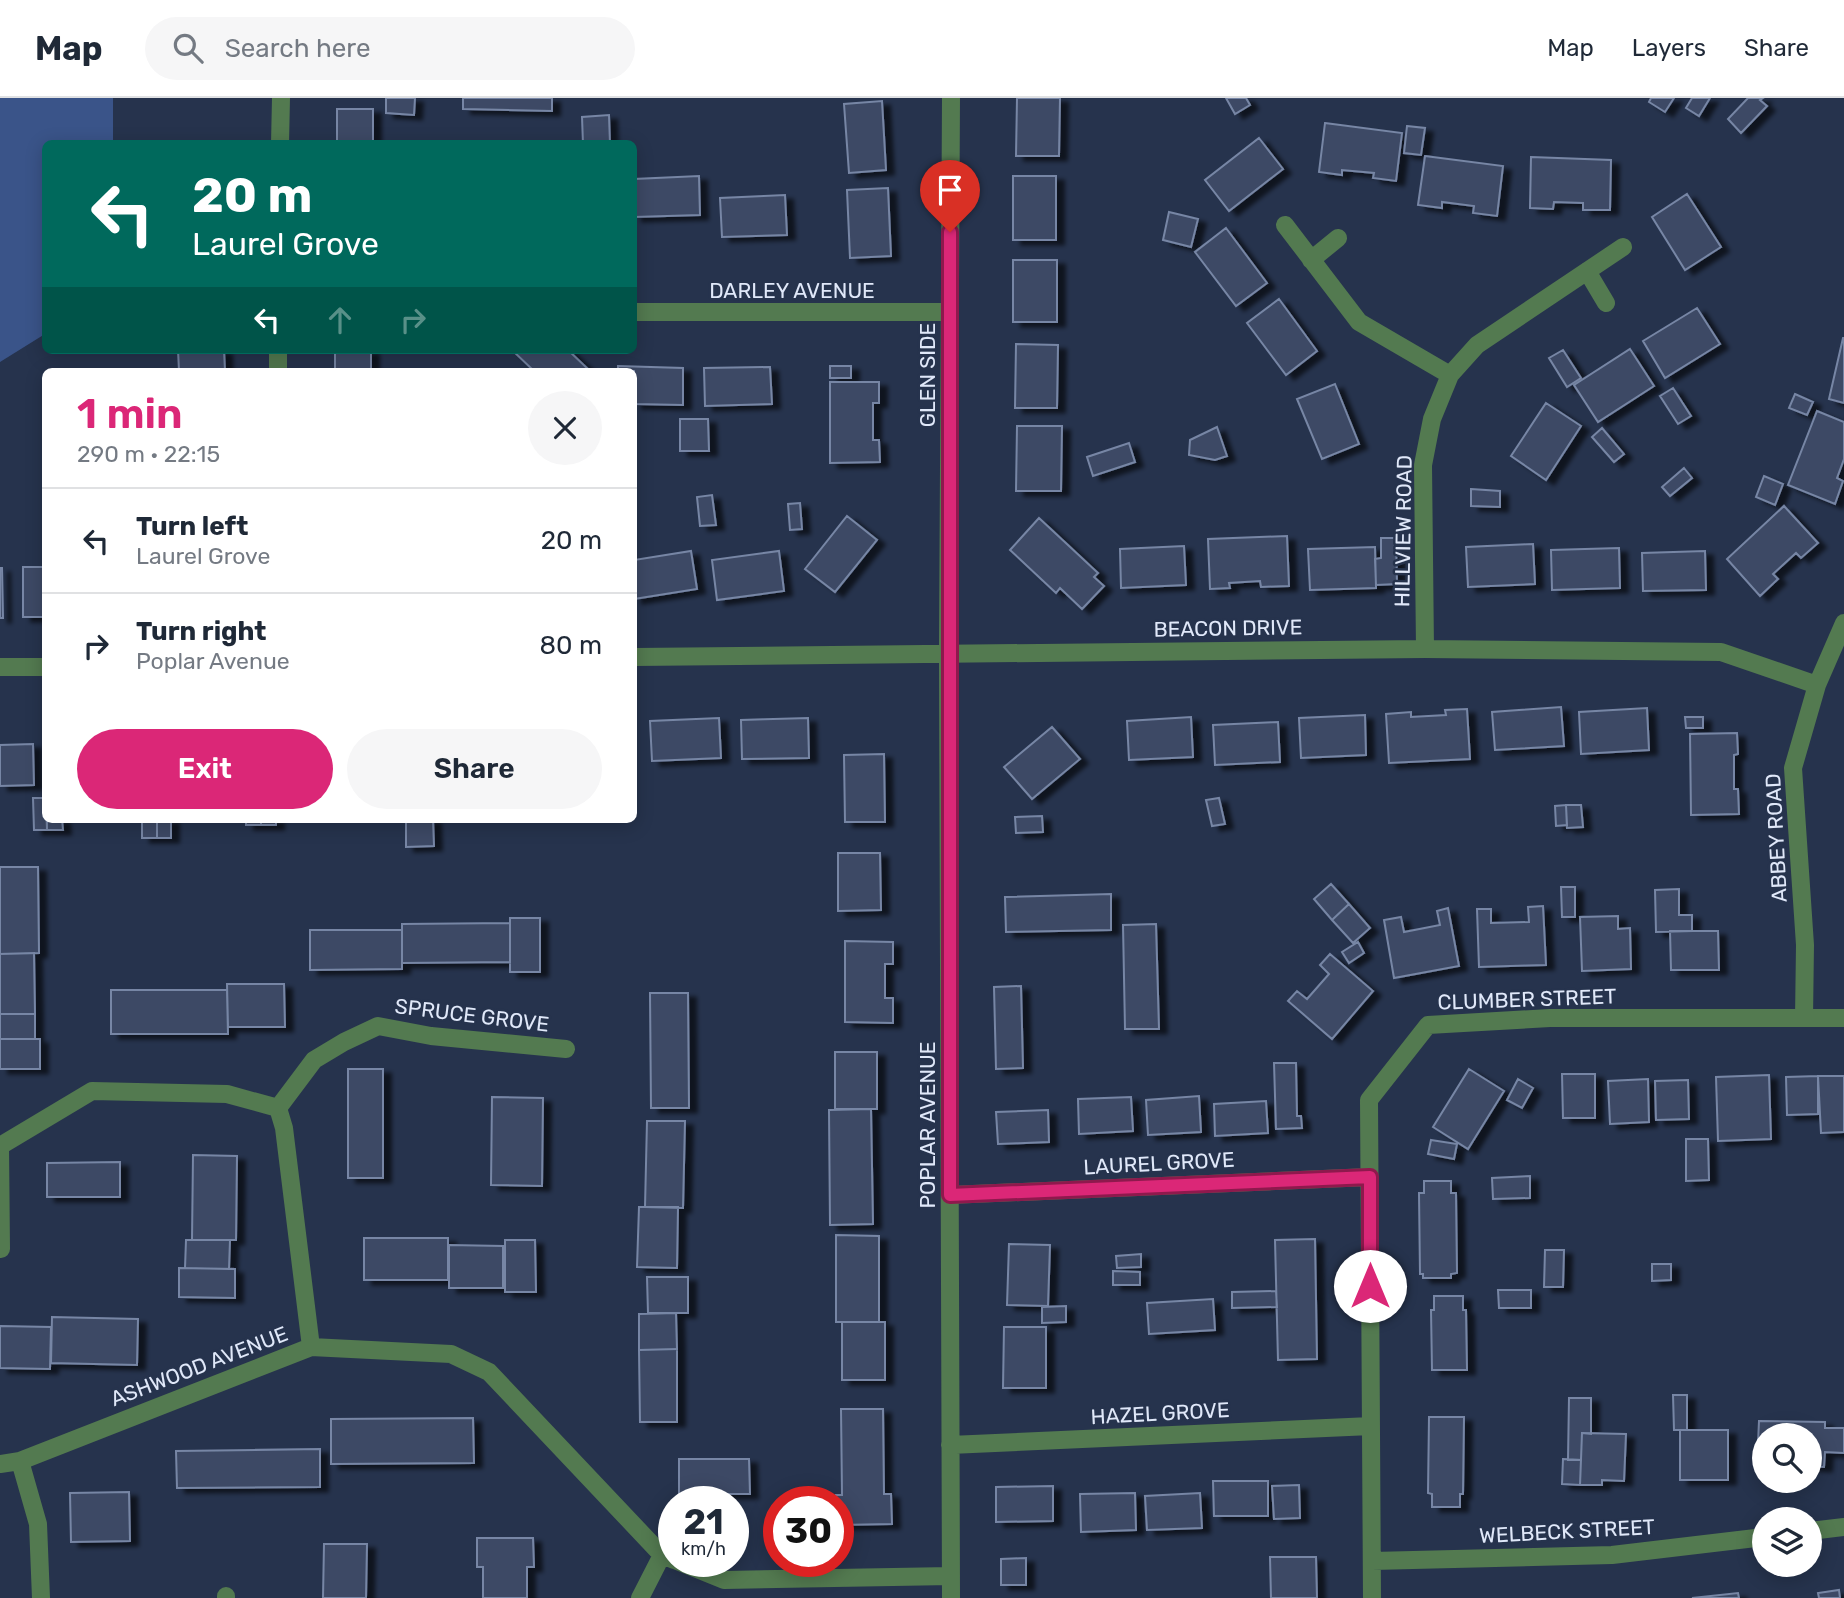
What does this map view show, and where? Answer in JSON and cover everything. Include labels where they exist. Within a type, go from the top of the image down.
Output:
[{"type":"street","points":[[280,140],[281,98]]},
{"type":"street","name":"GLEN SIDE","points":[[948,652],[951,98]]},
{"type":"street","points":[[1285,225],[1359,322],[1450,375]]},
{"type":"street","points":[[1311,260],[1338,238]]},
{"type":"street","name":"HILLVIEW ROAD","points":[[1425,649],[1423,465],[1432,419],[1450,375],[1477,345],[1623,247]]},
{"type":"street","points":[[1587,271],[1606,303]]},
{"type":"street","name":"DARLEY AVENUE","points":[[637,312],[950,312]]},
{"type":"street","name":"ABBEY ROAD","points":[[1804,1018],[1805,945],[1793,768],[1817,685],[1844,623]]},
{"type":"street","name":"BEACON DRIVE","points":[[637,657],[1425,649],[1721,652],[1817,685]]},
{"type":"street","name":"POPLAR AVENUE","points":[[948,652],[951,1598]]},
{"type":"street","points":[[0,667],[42,667]]},
{"type":"street","name":"CLUMBER STREET","points":[[1372,1598],[1369,1100],[1428,1026],[1550,1018],[1844,1018]]},
{"type":"street","name":"SPRUCE GROVE","points":[[278,1108],[314,1060],[378,1026],[430,1036],[566,1049]]},
{"type":"street","points":[[1,1249],[0,1146],[92,1091],[227,1094],[278,1108],[284,1128],[311,1347]]},
{"type":"street","name":"LAUREL GROVE","points":[[950,1195],[1370,1177]]},
{"type":"street","name":"ASHWOOD AVENUE","points":[[0,1464],[20,1461],[311,1347],[451,1354],[489,1372],[658,1546]]},
{"type":"street","name":"HAZEL GROVE","points":[[950,1446],[1371,1426]]},
{"type":"street","points":[[20,1461],[38,1524],[41,1598]]},
{"type":"street","points":[[1822,1530],[1844,1527]]},
{"type":"street","name":"WELBECK STREET","points":[[1371,1561],[1612,1555],[1752,1538]]},
{"type":"street","points":[[640,1598],[658,1575]]},
{"type":"street","name":"ASHWOOD AVENUE","points":[[716,1577],[724,1580],[951,1576]]},
{"type":"shaded area","points":[[0,98],[113,98],[113,140],[42,140],[42,336],[0,362]]},
{"type":"building","points":[[386,98],[415,98],[414,115],[386,113]]},
{"type":"building","points":[[463,98],[552,98],[552,111],[463,109]]},
{"type":"building","points":[[1017,98],[1060,98],[1059,156],[1016,156]]},
{"type":"building","points":[[1226,98],[1246,98],[1250,105],[1235,114]]},
{"type":"building","points":[[1651,98],[1674,98],[1665,112],[1649,102]]},
{"type":"building","points":[[1692,98],[1710,98],[1699,116],[1686,108]]},
{"type":"building","points":[[1748,98],[1763,98],[1760,100],[1767,106],[1741,133],[1728,119]]},
{"type":"building","points":[[882,101],[886,170],[849,173],[844,104]]},
{"type":"building","points":[[337,109],[373,109],[373,140],[337,140]]},
{"type":"building","points":[[609,115],[610,140],[583,140],[582,117]]},
{"type":"building","points":[[1325,123],[1402,133],[1396,181],[1373,178],[1374,173],[1342,170],[1342,175],[1319,172]]},
{"type":"building","points":[[1407,126],[1425,128],[1421,155],[1404,153]]},
{"type":"building","points":[[1259,138],[1283,169],[1229,211],[1205,180]]},
{"type":"building","points":[[1425,156],[1503,166],[1497,216],[1473,213],[1474,206],[1442,202],[1442,208],[1418,205]]},
{"type":"building","points":[[1531,157],[1611,160],[1610,210],[1583,210],[1583,203],[1554,202],[1553,209],[1530,208]]},
{"type":"building","points":[[699,176],[700,215],[637,217],[637,179]]},
{"type":"building","points":[[1013,176],[1056,176],[1056,240],[1013,240]]},
{"type":"building","points":[[888,188],[891,256],[850,258],[847,190]]},
{"type":"building","points":[[1687,194],[1721,247],[1685,270],[1652,217]]},
{"type":"building","points":[[785,195],[787,235],[722,237],[720,198]]},
{"type":"building","points":[[1169,212],[1198,219],[1191,247],[1163,240]]},
{"type":"building","points":[[1226,228],[1267,283],[1236,306],[1195,252]]},
{"type":"building","points":[[1013,260],[1057,260],[1057,322],[1013,322]]},
{"type":"building","points":[[1279,299],[1317,351],[1286,375],[1247,323]]},
{"type":"building","points":[[1697,308],[1720,344],[1665,378],[1643,341]]},
{"type":"building","points":[[1844,338],[1844,403],[1829,399]]},
{"type":"building","points":[[1016,344],[1058,345],[1057,408],[1015,408]]},
{"type":"building","points":[[1630,349],[1654,386],[1598,422],[1574,385]]},
{"type":"building","points":[[1563,350],[1581,378],[1567,387],[1549,358]]},
{"type":"building","points":[[178,354],[224,354],[225,368],[179,368]]},
{"type":"building","points":[[335,354],[371,354],[371,368],[335,368]]},
{"type":"building","points":[[516,354],[572,354],[587,368],[531,368]]},
{"type":"building","points":[[618,366],[683,368],[683,405],[637,404],[637,368]]},
{"type":"building","points":[[830,366],[851,366],[851,378],[830,378]]},
{"type":"building","points":[[770,367],[772,404],[705,406],[704,368]]},
{"type":"building","points":[[830,382],[879,382],[879,403],[873,403],[873,440],[879,440],[880,462],[830,463]]},
{"type":"building","points":[[1335,384],[1359,444],[1322,459],[1297,399]]},
{"type":"building","points":[[1673,388],[1691,416],[1678,424],[1660,396]]},
{"type":"building","points":[[1795,394],[1813,402],[1807,415],[1789,408]]},
{"type":"building","points":[[1546,403],[1581,426],[1546,480],[1511,456]]},
{"type":"building","points":[[1817,411],[1844,422],[1844,459],[1837,478],[1843,481],[1835,504],[1788,485]]},
{"type":"building","points":[[680,419],[708,419],[709,451],[680,451]]},
{"type":"building","points":[[1017,426],[1062,426],[1061,491],[1016,491]]},
{"type":"building","points":[[1217,427],[1227,456],[1215,460],[1189,455],[1190,440]]},
{"type":"building","points":[[1602,428],[1624,454],[1614,462],[1592,437]]},
{"type":"building","points":[[1129,443],[1135,462],[1093,476],[1087,457]]},
{"type":"building","points":[[1684,468],[1692,478],[1670,496],[1662,487]]},
{"type":"building","points":[[1764,476],[1783,484],[1775,505],[1756,497]]},
{"type":"building","points":[[1471,489],[1500,491],[1500,507],[1471,506]]},
{"type":"building","points":[[712,495],[716,525],[700,526],[697,497]]},
{"type":"building","points":[[800,503],[802,529],[790,530],[788,504]]},
{"type":"building","points":[[1784,506],[1818,543],[1801,558],[1796,553],[1773,574],[1778,579],[1760,596],[1727,559]]},
{"type":"building","points":[[847,516],[877,540],[835,592],[805,569]]},
{"type":"building","points":[[1039,518],[1098,573],[1094,577],[1104,586],[1082,609],[1060,588],[1056,593],[1010,550]]},
{"type":"building","points":[[1287,536],[1289,586],[1261,587],[1260,581],[1229,583],[1230,588],[1210,589],[1208,539]]},
{"type":"building","points":[[1381,538],[1396,538],[1397,584],[1376,585],[1375,559],[1381,558]]},
{"type":"building","points":[[1533,544],[1535,584],[1468,587],[1466,547]]},
{"type":"building","points":[[1184,546],[1186,585],[1121,588],[1120,549]]},
{"type":"building","points":[[1375,547],[1376,588],[1310,590],[1308,549]]},
{"type":"building","points":[[1619,548],[1620,588],[1552,590],[1551,550]]},
{"type":"building","points":[[691,551],[697,589],[637,599],[637,560]]},
{"type":"building","points":[[779,551],[784,591],[717,600],[712,560]]},
{"type":"building","points":[[1705,551],[1706,590],[1643,591],[1642,553]]},
{"type":"building","points":[[23,567],[42,567],[42,617],[23,617]]},
{"type":"building","points":[[2,568],[3,618],[0,618]]},
{"type":"building","points":[[1561,707],[1564,746],[1495,750],[1492,712]]},
{"type":"building","points":[[1647,708],[1649,750],[1581,754],[1579,712]]},
{"type":"building","points":[[1467,709],[1470,759],[1389,763],[1386,714],[1411,712],[1411,717],[1446,715],[1445,710]]},
{"type":"building","points":[[1365,715],[1366,755],[1301,758],[1299,718]]},
{"type":"building","points":[[1191,717],[1193,757],[1129,760],[1127,721]]},
{"type":"building","points":[[1685,717],[1703,717],[1703,728],[1686,728]]},
{"type":"building","points":[[719,718],[721,758],[652,761],[650,721]]},
{"type":"building","points":[[808,718],[809,758],[742,759],[741,720]]},
{"type":"building","points":[[1278,722],[1280,762],[1215,765],[1213,725]]},
{"type":"building","points":[[1052,727],[1080,759],[1032,799],[1004,767]]},
{"type":"building","points":[[1737,733],[1738,754],[1734,755],[1734,789],[1738,789],[1739,814],[1691,815],[1690,734]]},
{"type":"building","points":[[33,744],[34,785],[0,786],[0,745]]},
{"type":"building","points":[[884,754],[885,822],[845,822],[844,755]]},
{"type":"building","points":[[33,798],[42,798],[42,823],[47,823],[47,830],[34,830]]},
{"type":"building","points":[[1219,798],[1225,824],[1212,826],[1206,800]]},
{"type":"building","points":[[1566,805],[1581,805],[1583,827],[1567,828]]},
{"type":"building","points":[[1566,805],[1567,825],[1556,826],[1555,806]]},
{"type":"building","points":[[1042,816],[1043,832],[1016,833],[1015,817]]},
{"type":"building","points":[[47,823],[62,823],[63,830],[47,830]]},
{"type":"building","points":[[142,823],[157,823],[157,838],[142,838]]},
{"type":"building","points":[[157,823],[171,823],[171,838],[157,838]]},
{"type":"building","points":[[406,823],[433,823],[434,846],[406,847]]},
{"type":"building","points":[[838,853],[880,853],[881,910],[838,911]]},
{"type":"building","points":[[0,867],[38,867],[39,953],[0,954]]},
{"type":"building","points":[[1331,884],[1349,904],[1332,920],[1314,899]]},
{"type":"building","points":[[1561,887],[1575,887],[1575,917],[1562,917]]},
{"type":"building","points":[[1679,889],[1679,915],[1692,915],[1692,931],[1656,932],[1655,890]]},
{"type":"building","points":[[1111,894],[1111,930],[1006,932],[1005,897]]},
{"type":"building","points":[[1349,904],[1370,928],[1353,943],[1332,920]]},
{"type":"building","points":[[1543,906],[1546,965],[1479,967],[1477,909],[1491,909],[1491,923],[1529,922],[1528,907]]},
{"type":"building","points":[[1448,908],[1459,966],[1394,978],[1384,920],[1401,917],[1404,932],[1440,925],[1437,911]]},
{"type":"building","points":[[1618,916],[1618,929],[1630,928],[1631,969],[1582,971],[1580,917]]},
{"type":"building","points":[[510,918],[540,918],[540,972],[510,972]]},
{"type":"building","points":[[510,923],[510,962],[402,963],[402,924]]},
{"type":"building","points":[[1156,924],[1159,1029],[1125,1029],[1123,925]]},
{"type":"building","points":[[310,930],[402,930],[402,969],[310,970]]},
{"type":"building","points":[[1670,931],[1718,931],[1719,970],[1671,970]]},
{"type":"building","points":[[845,941],[893,942],[893,964],[885,964],[885,998],[893,998],[893,1023],[845,1022]]},
{"type":"building","points":[[1358,942],[1364,953],[1349,963],[1342,952]]},
{"type":"building","points":[[34,953],[35,1014],[0,1014],[0,954]]},
{"type":"building","points":[[1330,954],[1373,991],[1332,1039],[1288,1001],[1297,991],[1307,999],[1329,974],[1320,965]]},
{"type":"building","points":[[227,984],[284,984],[285,1027],[228,1027]]},
{"type":"building","points":[[1021,986],[1023,1068],[996,1069],[994,987]]},
{"type":"building","points":[[111,990],[227,990],[228,1034],[111,1034]]},
{"type":"building","points":[[650,993],[688,993],[689,1108],[651,1108]]},
{"type":"building","points":[[0,1014],[35,1014],[35,1039],[0,1039]]},
{"type":"building","points":[[0,1039],[40,1039],[40,1069],[0,1069]]},
{"type":"building","points":[[835,1052],[877,1052],[877,1109],[835,1109]]},
{"type":"building","points":[[1274,1063],[1296,1063],[1297,1116],[1301,1116],[1302,1128],[1276,1129]]},
{"type":"building","points":[[348,1069],[383,1069],[383,1178],[348,1178]]},
{"type":"building","points":[[1469,1069],[1504,1091],[1468,1149],[1433,1127]]},
{"type":"building","points":[[1562,1074],[1595,1074],[1595,1118],[1563,1118]]},
{"type":"building","points":[[1769,1075],[1771,1139],[1718,1141],[1716,1077]]},
{"type":"building","points":[[1818,1076],[1844,1076],[1844,1132],[1821,1133]]},
{"type":"building","points":[[1818,1076],[1818,1114],[1787,1115],[1786,1077]]},
{"type":"building","points":[[1518,1079],[1533,1088],[1522,1108],[1507,1100]]},
{"type":"building","points":[[1648,1079],[1649,1122],[1610,1124],[1608,1081]]},
{"type":"building","points":[[1688,1080],[1689,1119],[1656,1120],[1655,1081]]},
{"type":"building","points":[[1199,1096],[1201,1132],[1148,1135],[1146,1100]]},
{"type":"building","points":[[492,1097],[543,1098],[542,1186],[491,1185]]},
{"type":"building","points":[[1131,1097],[1133,1131],[1079,1134],[1078,1099]]},
{"type":"building","points":[[1266,1101],[1268,1133],[1215,1136],[1214,1104]]},
{"type":"building","points":[[871,1109],[873,1224],[830,1225],[829,1110]]},
{"type":"building","points":[[1048,1110],[1049,1142],[998,1144],[996,1112]]},
{"type":"building","points":[[647,1121],[685,1121],[683,1208],[645,1207]]},
{"type":"building","points":[[1686,1139],[1708,1139],[1709,1180],[1686,1181]]},
{"type":"building","points":[[1431,1140],[1457,1144],[1454,1159],[1428,1154]]},
{"type":"building","points":[[193,1155],[237,1156],[236,1240],[192,1240]]},
{"type":"building","points":[[120,1162],[120,1197],[47,1197],[47,1163]]},
{"type":"building","points":[[1530,1176],[1530,1198],[1493,1199],[1492,1178]]},
{"type":"building","points":[[1424,1181],[1451,1181],[1451,1193],[1456,1193],[1457,1273],[1451,1274],[1451,1278],[1423,1278],[1423,1274],[1420,1274],[1419,1193],[1424,1193]]},
{"type":"building","points":[[639,1207],[678,1207],[677,1268],[637,1267]]},
{"type":"building","points":[[836,1235],[879,1236],[879,1322],[836,1322]]},
{"type":"building","points":[[364,1238],[448,1238],[448,1280],[364,1280]]},
{"type":"building","points":[[1315,1239],[1317,1359],[1278,1360],[1275,1240]]},
{"type":"building","points":[[186,1240],[230,1240],[229,1269],[185,1268]]},
{"type":"building","points":[[505,1240],[535,1240],[536,1292],[505,1292]]},
{"type":"building","points":[[1009,1244],[1050,1245],[1048,1306],[1007,1305]]},
{"type":"building","points":[[449,1245],[503,1246],[503,1288],[449,1288]]},
{"type":"building","points":[[1545,1250],[1564,1250],[1563,1287],[1544,1287]]},
{"type":"building","points":[[1141,1254],[1141,1267],[1117,1268],[1116,1256]]},
{"type":"building","points":[[1652,1264],[1671,1264],[1671,1280],[1652,1281]]},
{"type":"building","points":[[179,1268],[235,1269],[235,1298],[179,1297]]},
{"type":"building","points":[[1113,1271],[1140,1272],[1140,1285],[1113,1285]]},
{"type":"building","points":[[647,1277],[688,1277],[688,1313],[648,1313]]},
{"type":"building","points":[[1498,1290],[1531,1290],[1531,1308],[1499,1308]]},
{"type":"building","points":[[1276,1291],[1277,1307],[1232,1308],[1232,1292]]},
{"type":"building","points":[[1434,1296],[1463,1296],[1463,1310],[1466,1310],[1467,1370],[1432,1370],[1431,1310],[1434,1310]]},
{"type":"building","points":[[1213,1299],[1215,1330],[1149,1334],[1147,1303]]},
{"type":"building","points":[[1066,1306],[1066,1322],[1042,1323],[1042,1307]]},
{"type":"building","points":[[676,1313],[677,1349],[639,1350],[639,1314]]},
{"type":"building","points":[[52,1317],[138,1319],[137,1365],[51,1363]]},
{"type":"building","points":[[842,1322],[885,1322],[885,1380],[842,1380]]},
{"type":"building","points":[[0,1326],[51,1327],[50,1369],[0,1368]]},
{"type":"building","points":[[1004,1327],[1046,1327],[1046,1388],[1003,1388]]},
{"type":"building","points":[[677,1349],[677,1422],[640,1422],[639,1350]]},
{"type":"building","points":[[1673,1395],[1687,1395],[1687,1430],[1674,1430]]},
{"type":"building","points":[[1569,1398],[1591,1398],[1591,1434],[1582,1433],[1581,1460],[1568,1460]]},
{"type":"building","points":[[841,1409],[883,1409],[884,1494],[891,1494],[892,1524],[854,1525],[854,1486],[842,1486]]},
{"type":"building","points":[[1429,1417],[1464,1417],[1463,1494],[1460,1494],[1460,1507],[1432,1507],[1432,1494],[1428,1493]]},
{"type":"building","points":[[473,1418],[474,1463],[331,1464],[331,1419]]},
{"type":"building","points":[[1825,1422],[1825,1428],[1844,1428],[1844,1453],[1825,1452],[1822,1467],[1822,1423],[1759,1423]]},
{"type":"building","points":[[1680,1430],[1728,1430],[1728,1480],[1680,1480]]},
{"type":"building","points":[[1582,1433],[1626,1434],[1624,1481],[1602,1480],[1602,1485],[1580,1485]]},
{"type":"building","points":[[320,1449],[320,1487],[177,1488],[176,1451]]},
{"type":"building","points":[[679,1459],[749,1459],[750,1494],[749,1486],[679,1486]]},
{"type":"building","points":[[1563,1459],[1581,1460],[1580,1485],[1562,1484]]},
{"type":"building","points":[[1213,1481],[1268,1481],[1268,1516],[1214,1516]]},
{"type":"building","points":[[1299,1485],[1300,1518],[1274,1519],[1272,1486]]},
{"type":"building","points":[[1053,1486],[1053,1521],[996,1522],[996,1487]]},
{"type":"building","points":[[129,1492],[130,1541],[71,1542],[70,1493]]},
{"type":"building","points":[[1135,1493],[1136,1530],[1081,1532],[1080,1494]]},
{"type":"building","points":[[1200,1493],[1202,1528],[1147,1530],[1145,1496]]},
{"type":"building","points":[[477,1538],[533,1538],[534,1567],[527,1567],[527,1598],[483,1598],[483,1567],[477,1567]]},
{"type":"building","points":[[324,1544],[367,1544],[366,1598],[323,1598]]},
{"type":"building","points":[[1270,1557],[1316,1557],[1317,1598],[1271,1598]]},
{"type":"building","points":[[1026,1558],[1026,1585],[1001,1585],[1001,1559]]},
{"type":"building","points":[[1839,1590],[1840,1598],[1819,1598],[1818,1593]]},
{"type":"building","points":[[1738,1593],[1739,1598],[1692,1598]]},
{"type":"route","points":[[950,232],[950,1195],[1370,1177],[1370,1286]]}]
